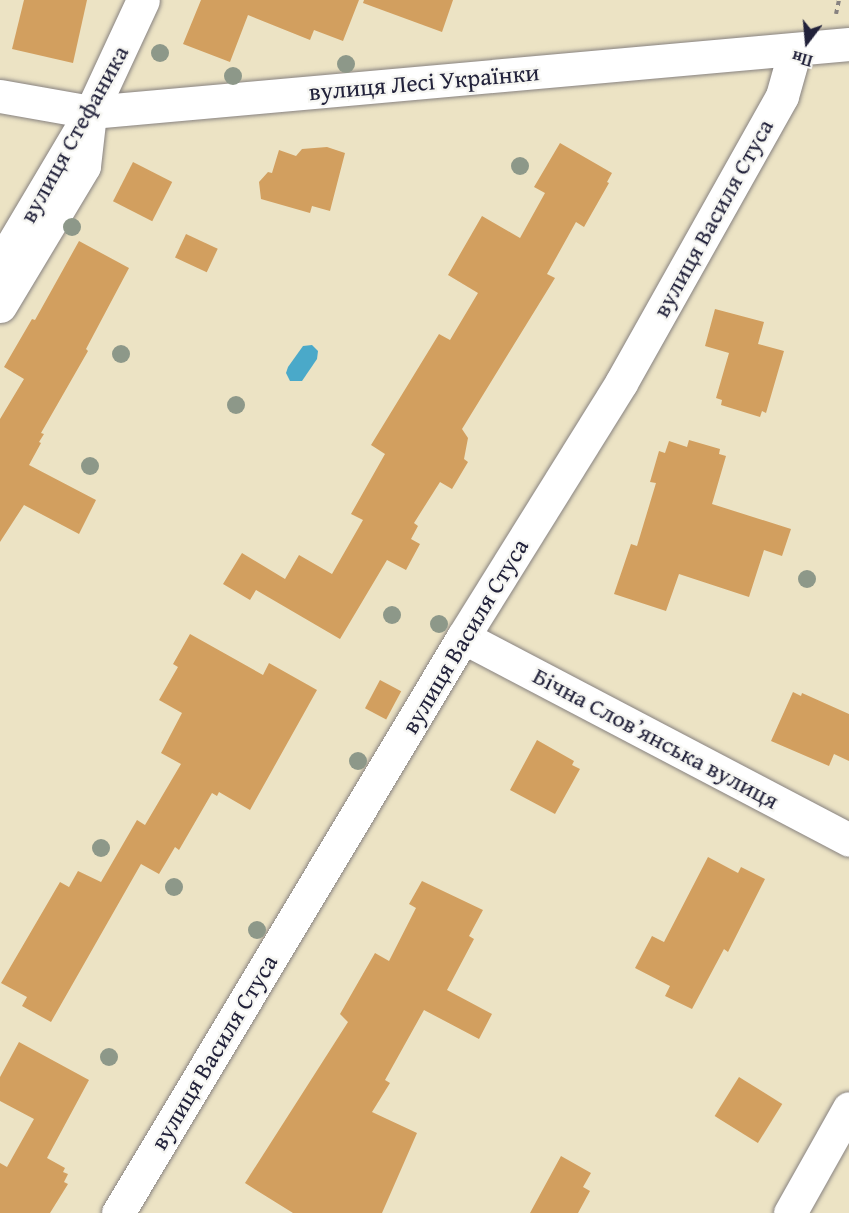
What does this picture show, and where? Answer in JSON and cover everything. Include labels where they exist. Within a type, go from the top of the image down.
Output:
[{"type":"street","name":"вулиця Стефаника","points":[[0,265],[91,112],[143,0]]},
{"type":"street","name":"вулиця Лесі Українки","points":[[0,96],[91,112],[849,44]]},
{"type":"street","name":"вулиця Василя Стуса","points":[[118,1213],[463,637],[633,362],[782,96],[795,50]]},
{"type":"street","points":[[0,306],[84,166],[91,112]]},
{"type":"street","name":"Бічна Словʼянська вулиця","points":[[463,637],[849,840]]},
{"type":"street","points":[[790,1213],[849,1108]]},
{"type":"water","points":[[312,345],[318,351],[317,359],[302,381],[290,381],[286,373],[288,367],[303,346]]},
{"type":"building","points":[[24,0],[87,0],[73,63],[12,49]]},
{"type":"building","points":[[201,0],[359,0],[343,41],[314,30],[310,40],[248,15],[230,62],[183,44]]},
{"type":"building","points":[[364,0],[453,0],[442,32],[363,3]]},
{"type":"building","points":[[560,143],[612,173],[607,182],[609,183],[584,227],[576,222],[547,274],[555,278],[462,429],[468,438],[464,459],[468,462],[452,489],[440,482],[414,523],[418,526],[411,539],[420,544],[406,570],[387,560],[340,639],[256,590],[250,600],[223,584],[242,553],[285,579],[299,555],[332,574],[363,520],[351,514],[385,454],[371,445],[439,334],[450,340],[478,293],[448,275],[482,216],[520,238],[545,193],[534,187]]},
{"type":"building","points":[[327,147],[345,153],[330,211],[312,206],[310,213],[261,199],[259,182],[268,172],[272,173],[279,150],[296,156],[302,149]]},
{"type":"building","points":[[133,162],[172,182],[152,221],[113,201]]},
{"type":"building","points":[[186,234],[218,249],[207,272],[175,258]]},
{"type":"building","points":[[79,241],[129,268],[86,349],[88,351],[41,433],[44,434],[39,442],[41,443],[29,465],[96,500],[79,534],[24,505],[0,542],[0,419],[24,379],[4,367],[32,319],[35,320]]},
{"type":"building","points":[[715,309],[764,322],[758,344],[784,351],[766,413],[762,411],[760,417],[721,405],[722,400],[716,398],[729,353],[705,346]]},
{"type":"building","points":[[689,440],[720,449],[719,454],[726,456],[712,504],[791,529],[782,556],[764,550],[749,597],[679,574],[666,611],[614,594],[631,544],[637,546],[656,483],[650,482],[659,451],[665,453],[669,441],[687,447]]},
{"type":"building","points":[[190,634],[263,675],[269,663],[317,690],[250,810],[219,792],[217,796],[212,793],[179,850],[175,847],[159,874],[141,864],[51,1022],[22,1006],[27,997],[1,983],[60,882],[69,887],[78,871],[101,882],[137,820],[145,825],[181,764],[161,753],[182,713],[159,700],[178,667],[173,664]]},
{"type":"building","points":[[380,680],[401,691],[386,720],[365,708]]},
{"type":"building","points":[[793,692],[801,696],[802,693],[849,714],[849,761],[834,754],[829,766],[771,741]]},
{"type":"building","points":[[537,740],[574,761],[572,765],[580,769],[555,814],[510,790]]},
{"type":"building","points":[[708,857],[738,873],[741,867],[765,879],[728,952],[724,949],[692,1009],[665,996],[670,986],[635,968],[652,936],[664,942]]},
{"type":"building","points":[[422,881],[483,910],[469,936],[474,939],[447,990],[492,1014],[479,1039],[424,1010],[385,1080],[390,1083],[372,1112],[417,1133],[382,1213],[293,1213],[245,1183],[348,1022],[340,1014],[375,953],[389,961],[416,908],[409,904]]},
{"type":"building","points":[[19,1042],[89,1080],[47,1158],[65,1168],[63,1172],[68,1174],[64,1182],[68,1184],[50,1213],[0,1213],[0,1163],[7,1167],[34,1119],[0,1101],[0,1077]]},
{"type":"building","points":[[739,1077],[782,1104],[758,1143],[715,1116]]},
{"type":"building","points":[[561,1156],[591,1173],[583,1187],[590,1191],[578,1213],[530,1213]]}]
